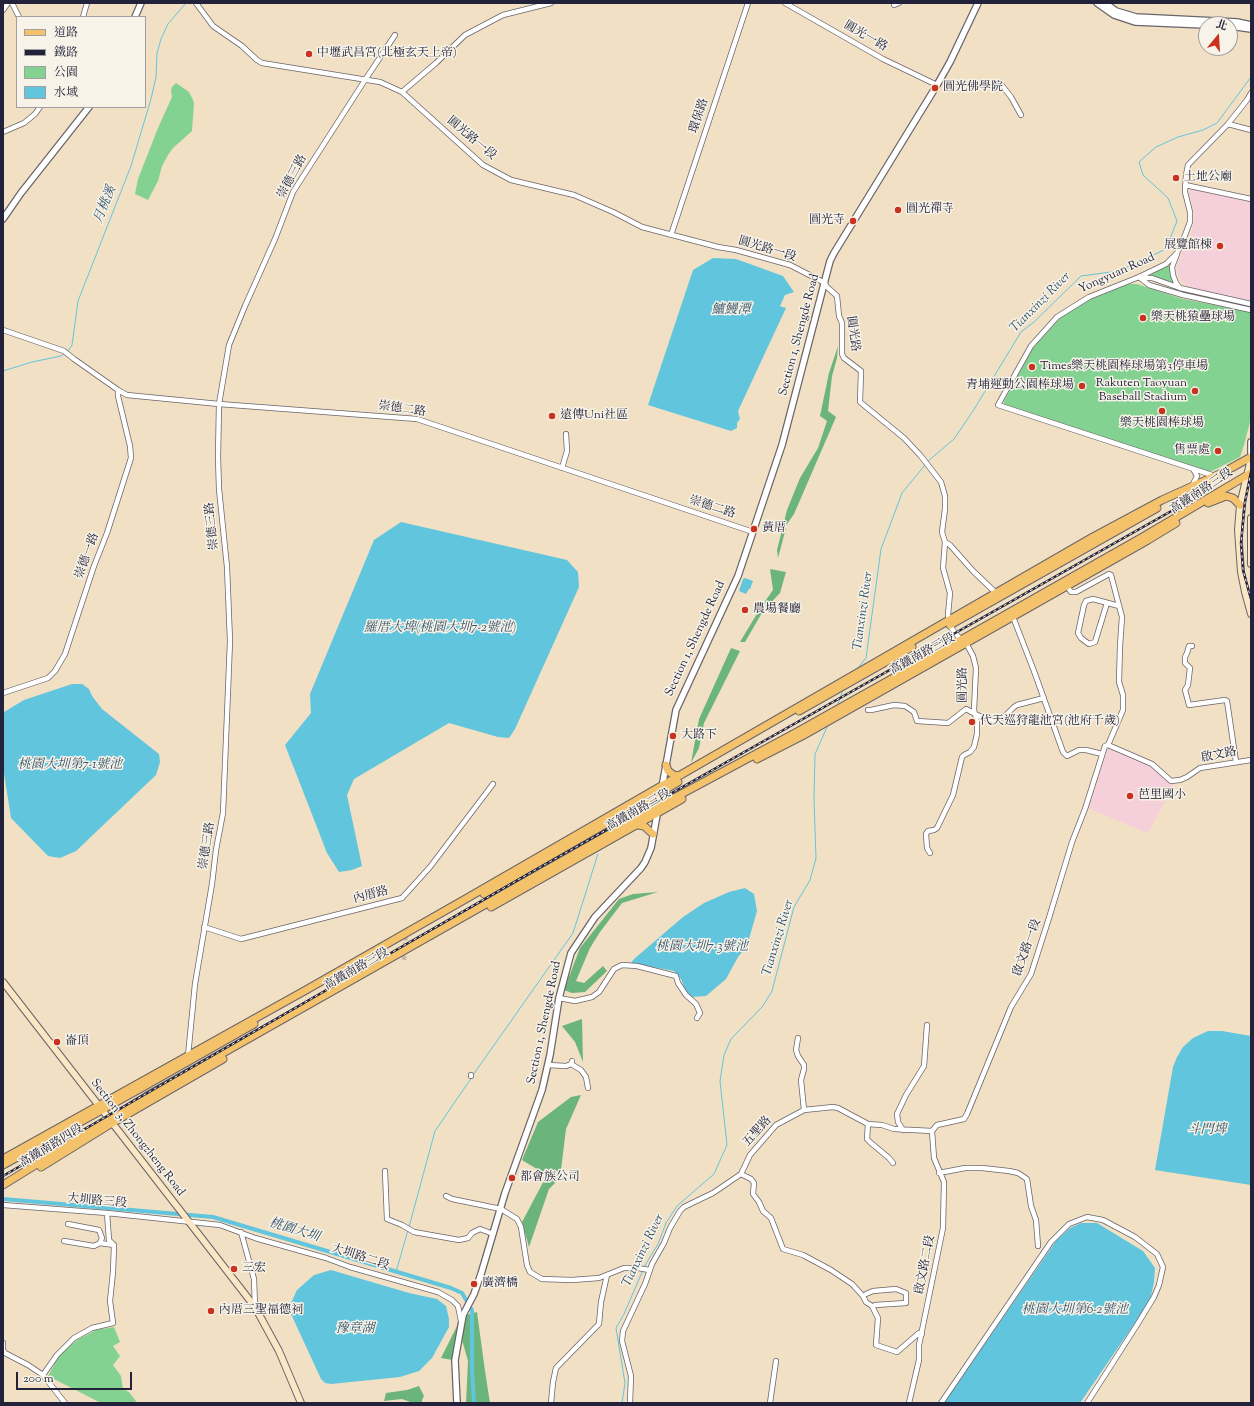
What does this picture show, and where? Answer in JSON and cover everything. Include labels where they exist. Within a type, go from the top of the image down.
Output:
[{"type":"main road","points":[[1251,458],[1249,474],[1240,505],[1238,530],[1239,558],[1245,592],[1251,614]]},
{"type":"main road","name":"高鐵南路三段","points":[[100,1108],[536,864],[637,806],[807,703],[886,658],[1215,476],[1251,458]]},
{"type":"main road","name":"高鐵南路三段","points":[[111,1121],[174,1080],[646,814],[658,810],[735,770],[876,691],[1047,591],[1164,525],[1249,474]]},
{"type":"main road","name":"高鐵南路三段","points":[[963,641],[1067,586],[1155,536],[1208,503],[1249,474]]},
{"type":"main road","name":"高鐵南路三段","points":[[949,623],[996,593],[1093,537],[1192,486],[1215,476]]},
{"type":"main road","points":[[1200,507],[1223,489]]},
{"type":"main road","points":[[1208,503],[1226,496],[1233,498],[1240,505]]},
{"type":"main road","points":[[1251,518],[1251,564]]},
{"type":"main road","points":[[1028,575],[1053,566]]},
{"type":"main road","points":[[1047,591],[1067,586]]},
{"type":"main road","name":"高鐵南路三段","points":[[100,1108],[188,1056],[514,871],[665,788],[681,775],[774,720],[807,703]]},
{"type":"main road","name":"高鐵南路三段","points":[[111,1121],[638,825],[677,797],[799,734]]},
{"type":"main road","points":[[666,765],[668,771],[675,776],[681,775]]},
{"type":"main road","points":[[665,788],[677,797]]},
{"type":"main road","points":[[637,806],[645,806],[648,809],[646,814]]},
{"type":"main road","points":[[638,825],[644,826],[653,834]]},
{"type":"main road","points":[[514,871],[536,864]]},
{"type":"main road","name":"Section 3, Zhongzheng Road","points":[[3,982],[255,1307],[279,1351],[302,1403]]},
{"type":"main road","points":[[265,1017],[276,1006]]},
{"type":"main road","name":"高鐵南路四段","points":[[3,1159],[100,1108]]},
{"type":"main road","name":"高鐵南路四段","points":[[3,1165],[100,1108]]},
{"type":"main road","name":"高鐵南路四段","points":[[3,1185],[111,1121]]},
{"type":"main road","name":"高鐵南路四段","points":[[3,1190],[111,1121]]},
{"type":"street","points":[[3,10],[8,3]]},
{"type":"street","points":[[12,3],[18,16]]},
{"type":"street","points":[[83,16],[87,3]]},
{"type":"street","points":[[135,16],[141,3]]},
{"type":"street","name":"圓光路一段","points":[[196,3],[213,26],[242,46],[262,64],[380,82],[402,92],[483,165],[510,180],[574,195],[613,212],[642,227],[781,262],[825,283]]},
{"type":"street","points":[[402,92],[436,63],[465,35],[503,14],[551,3]]},
{"type":"street","name":"環保路","points":[[671,235],[748,3]]},
{"type":"street","name":"圓光一路","points":[[786,3],[882,59],[937,85]]},
{"type":"street","name":"Section 1, Shengde Road","points":[[462,1323],[463,1315],[474,1294],[522,1145],[537,1106],[548,1065],[559,998],[572,953],[595,917],[641,868],[651,848],[658,810],[665,788],[666,765],[676,710],[738,576],[782,445],[834,253],[937,85],[950,62],[978,3]]},
{"type":"street","points":[[1097,3],[1107,11],[1124,19],[1135,22],[1237,22],[1251,28]]},
{"type":"street","points":[[1105,3],[1116,11],[1136,17],[1198,24]]},
{"type":"street","points":[[1238,27],[1251,28]]},
{"type":"street","name":"崇德三路","points":[[188,1056],[195,984],[223,813],[230,666],[229,601],[219,489],[219,404],[229,345],[275,239],[293,192],[395,35]]},
{"type":"street","points":[[1000,83],[1021,115]]},
{"type":"street","name":"Yongyuan Road","points":[[1193,470],[998,405],[1031,346],[1057,317],[1089,296],[1139,277],[1166,264],[1177,253],[1190,222],[1190,212],[1184,192],[1188,166],[1228,124],[1251,93]]},
{"type":"street","points":[[3,132],[24,123],[35,114],[39,108]]},
{"type":"street","points":[[3,219],[21,193],[88,108]]},
{"type":"street","points":[[1228,124],[1251,130]]},
{"type":"street","points":[[1184,185],[1251,199]]},
{"type":"street","points":[[1177,253],[1172,267],[1173,275],[1183,295]]},
{"type":"street","points":[[1139,277],[1152,278],[1180,288],[1251,304]]},
{"type":"street","points":[[1139,277],[1149,285],[1183,295],[1251,310]]},
{"type":"street","name":"圓光路","points":[[825,283],[826,286],[837,296],[842,323],[842,354],[844,358],[860,371],[860,402],[904,438],[920,455],[941,482],[945,496],[942,532],[945,542]]},
{"type":"street","name":"崇德二路","points":[[3,330],[64,350],[118,390],[130,396],[153,396],[219,404],[417,420],[752,532]]},
{"type":"street","name":"崇德一路","points":[[3,693],[48,678],[55,671],[65,654],[131,458],[130,446],[118,396],[118,390]]},
{"type":"street","points":[[562,468],[567,451],[566,434]]},
{"type":"street","points":[[1251,442],[1251,453]]},
{"type":"street","points":[[1193,470],[1215,476]]},
{"type":"street","points":[[1192,486],[1196,476],[1193,470]]},
{"type":"street","points":[[949,623],[950,593],[943,568],[945,542],[950,544],[973,572],[996,593]]},
{"type":"street","name":"啟文路一段","points":[[932,1131],[938,1125],[964,1119],[968,1114],[1011,1007],[1031,974],[1072,842],[1102,754],[1105,746],[1108,745],[1123,706],[1123,696],[1119,682],[1122,617],[1112,575],[1109,574],[1076,592],[1072,592],[1067,586]]},
{"type":"street","points":[[1107,603],[1095,642],[1088,644],[1078,633],[1086,601],[1090,599],[1107,603],[1119,606]]},
{"type":"street","points":[[1012,616],[1064,754],[1070,755],[1079,750],[1102,754]]},
{"type":"street","name":"圓光路","points":[[949,623],[973,656],[976,668],[974,710],[976,714],[996,721],[1005,716],[1017,705],[1044,698]]},
{"type":"street","points":[[1192,646],[1189,646],[1188,653],[1185,657],[1185,663],[1190,668],[1186,690],[1189,705],[1225,700],[1227,701],[1236,762]]},
{"type":"street","points":[[868,710],[894,705],[905,706],[914,712],[917,721],[948,723],[966,709],[976,714],[977,734],[974,747],[970,752],[962,757],[954,795],[937,828],[928,831],[926,834],[927,848],[930,853]]},
{"type":"street","name":"啟文路","points":[[1108,745],[1152,764],[1171,781],[1187,778],[1200,768],[1251,760]]},
{"type":"street","name":"內厝路","points":[[204,927],[241,939],[402,898],[430,867],[493,784]]},
{"type":"street","points":[[559,998],[575,1001],[592,997],[598,992],[614,969],[622,965],[637,966],[676,976],[678,983],[686,996],[696,1004],[700,1013],[697,1018]]},
{"type":"street","points":[[903,1130],[898,1122],[897,1114],[906,1095],[924,1066],[927,1025]]},
{"type":"street","points":[[798,1038],[796,1050],[804,1065],[801,1080],[804,1110]]},
{"type":"street","points":[[548,1065],[566,1066],[572,1063],[581,1070],[587,1079],[588,1088]]},
{"type":"street","name":"五聖路","points":[[630,1403],[631,1376],[622,1341],[623,1331],[645,1284],[649,1270],[680,1211],[713,1193],[741,1174],[750,1156],[776,1125],[804,1110],[825,1107],[838,1108],[868,1124],[882,1125],[903,1130],[932,1131]]},
{"type":"street","points":[[868,1124],[867,1139],[893,1163]]},
{"type":"street","name":"啟文路二段","points":[[909,1403],[919,1360],[919,1345],[943,1228],[944,1182],[934,1158],[932,1131]]},
{"type":"street","points":[[939,1173],[965,1168],[982,1168],[1018,1173],[1027,1179],[1031,1206],[1036,1220],[1038,1246]]},
{"type":"street","points":[[385,1171],[387,1219],[414,1232],[459,1240],[468,1238],[472,1233],[480,1229],[493,1234]]},
{"type":"street","points":[[741,1174],[751,1179],[754,1183],[753,1194],[760,1202],[763,1211],[771,1218],[783,1249],[803,1255],[831,1270],[852,1284],[863,1296],[866,1302],[872,1306],[878,1318],[876,1345],[897,1352],[919,1333],[922,1334]]},
{"type":"street","points":[[446,1196],[452,1199],[501,1209],[517,1219],[521,1227],[526,1265],[530,1272],[542,1279],[572,1280],[599,1278],[624,1268],[649,1270]]},
{"type":"street","name":"大圳路三段","points":[[3,1205],[187,1219]]},
{"type":"street","points":[[43,1375],[56,1355],[74,1338],[92,1328],[113,1323],[110,1301],[114,1245],[109,1240],[107,1213]]},
{"type":"street","points":[[941,1403],[1051,1242],[1069,1224],[1087,1217],[1103,1220],[1135,1237],[1157,1254],[1162,1267],[1159,1285],[1154,1297],[1087,1403]]},
{"type":"street","name":"大圳路二段","points":[[187,1219],[220,1225],[255,1238],[438,1292],[452,1300],[458,1306],[462,1323]]},
{"type":"street","points":[[68,1224],[99,1230],[102,1238],[100,1243]]},
{"type":"street","points":[[241,1232],[254,1279],[255,1307]]},
{"type":"street","points":[[64,1241],[94,1246],[100,1243],[114,1245]]},
{"type":"street","points":[[551,1403],[556,1368],[599,1324],[601,1302],[607,1275]]},
{"type":"street","points":[[866,1294],[873,1291],[896,1289],[906,1293],[906,1303],[875,1305]]},
{"type":"street","points":[[457,1403],[455,1360],[462,1323]]},
{"type":"street","points":[[3,1343],[5,1353],[43,1375],[65,1403]]},
{"type":"street","points":[[770,1403],[776,1361]]},
{"type":"shaded area","points":[[1190,190],[1251,202],[1251,301],[1191,288],[1182,282],[1178,274],[1177,266],[1190,238],[1195,217],[1189,195]]},
{"type":"shaded area","name":"芭里國小","points":[[1108,748],[1154,768],[1165,779],[1174,784],[1148,833],[1088,808]]},
{"type":"green space","points":[[176,83],[189,92],[194,103],[192,131],[173,148],[168,155],[162,166],[158,181],[148,200],[135,194],[138,179],[172,97],[172,87]]},
{"type":"green space","points":[[1168,265],[1171,268],[1174,283],[1152,278],[1151,275],[1153,273]]},
{"type":"green space","points":[[1129,284],[1137,284],[1183,299],[1251,312],[1251,418],[1240,457],[1210,472],[1140,451],[1004,404],[1004,401],[1033,348],[1062,316],[1089,300]]},
{"type":"green space","points":[[838,346],[837,358],[832,376],[828,411],[836,417],[794,514],[787,524],[778,558],[777,550],[787,510],[800,478],[818,448],[827,421],[820,416],[829,373]]},
{"type":"green space","points":[[770,569],[786,572],[780,593],[763,611],[745,642],[740,642],[773,590]]},
{"type":"green space","points":[[731,648],[740,651],[704,723],[699,748],[691,763],[699,719]]},
{"type":"green space","points":[[658,892],[622,903],[590,948],[576,981],[584,983],[603,966],[607,971],[585,992],[572,993],[564,990],[580,948],[619,899],[633,894]]},
{"type":"green space","points":[[582,1019],[583,1062],[575,1042],[562,1026]]},
{"type":"green space","points":[[581,1095],[566,1129],[560,1178],[549,1189],[529,1247],[522,1222],[547,1175],[522,1160],[538,1122],[571,1097]]},
{"type":"green space","points":[[477,1312],[490,1403],[466,1403],[468,1361],[462,1340],[466,1315]]},
{"type":"green space","points":[[458,1324],[452,1360],[441,1358]]},
{"type":"green space","points":[[114,1327],[120,1342],[113,1346],[120,1356],[113,1365],[121,1376],[123,1389],[129,1392],[136,1401],[135,1403],[101,1403],[48,1376],[59,1356],[77,1340],[96,1330]]},
{"type":"green space","points":[[419,1386],[424,1396],[422,1403],[413,1403],[402,1399],[384,1401],[386,1393],[407,1390]]},
{"type":"water","name":"鱸鰻潭","points":[[713,258],[736,259],[783,276],[794,292],[785,295],[780,306],[786,308],[738,411],[740,419],[737,423],[737,428],[731,431],[648,405],[693,270]]},
{"type":"water","name":"羅厝大埤(桃園大圳7-2號池)","points":[[401,522],[567,560],[578,572],[579,587],[515,729],[509,738],[498,737],[449,723],[354,779],[347,795],[362,866],[352,870],[339,872],[327,853],[285,745],[311,713],[310,694],[374,540]]},
{"type":"water","points":[[745,578],[753,581],[746,594],[739,591],[743,579]]},
{"type":"water","name":"桃園大圳第7-1號池","points":[[72,684],[82,684],[89,689],[92,696],[102,709],[159,754],[160,762],[156,775],[76,851],[60,858],[48,856],[11,818],[3,767],[3,714],[24,700]]},
{"type":"water","name":"桃園大圳7-3號池","points":[[745,888],[754,894],[757,911],[747,946],[738,957],[726,979],[706,996],[692,997],[686,992],[681,979],[674,971],[631,963],[683,917],[704,903],[729,892]]},
{"type":"water","name":"斗門埤","points":[[1208,1031],[1222,1031],[1251,1036],[1251,1185],[1155,1170],[1173,1067],[1183,1047],[1193,1038]]},
{"type":"water","name":"桃園大圳第6-2號池","points":[[1081,1223],[1097,1223],[1143,1251],[1155,1268],[1150,1301],[1080,1403],[944,1403],[1056,1241],[1070,1228]]},
{"type":"water","name":"豫章湖","points":[[331,1270],[409,1293],[437,1299],[446,1306],[449,1327],[432,1358],[419,1371],[400,1377],[331,1384],[325,1383],[321,1379],[291,1314],[290,1305],[297,1290],[314,1275]]},
{"type":"waterway","name":"月桃溪","points":[[68,351],[72,345],[78,301],[131,166],[151,99],[156,77],[157,53],[161,39],[168,24],[186,3]]},
{"type":"waterway","name":"Tianxinzi River","points":[[927,462],[954,439],[973,411],[1021,332],[1034,322],[1081,276],[1119,271],[1166,249],[1177,221],[1168,198],[1143,175],[1139,162],[1156,147],[1178,137],[1203,130],[1217,123],[1251,77]]},
{"type":"waterway","name":"月桃溪","points":[[3,371],[64,354]]},
{"type":"waterway","name":"Tianxinzi River","points":[[857,669],[866,658],[881,549],[902,493],[925,465]]},
{"type":"waterway","name":"Tianxinzi River","points":[[837,706],[843,690]]},
{"type":"waterway","name":"Tianxinzi River","points":[[644,1267],[658,1244],[666,1223],[677,1206],[714,1174],[727,1145],[720,1081],[724,1055],[731,1039],[763,1006],[772,991],[794,907],[810,880],[816,858],[814,799],[815,754],[828,725]]},
{"type":"waterway","points":[[473,1075],[573,933],[598,854]]},
{"type":"waterway","points":[[409,1227],[435,1131],[472,1077]]},
{"type":"waterway","name":"桃園大圳","points":[[3,1199],[213,1217],[451,1288],[462,1293],[472,1310],[472,1370],[474,1403]]},
{"type":"waterway","points":[[396,1272],[408,1230]]},
{"type":"waterway","name":"Tianxinzi River","points":[[622,1403],[625,1383],[616,1328],[624,1314],[643,1270]]},
{"type":"tunnel","points":[[404,960],[406,928]]},
{"type":"railway","points":[[1251,472],[1245,502],[1241,543],[1243,570],[1251,599]]},
{"type":"railway","points":[[3,1176],[530,873],[1198,496]]},
{"type":"place","name":"中壢武昌宮(北極玄天上帝)","points":[[309,54]]},
{"type":"place","name":"圓光佛學院","points":[[935,88]]},
{"type":"place","name":"土地公廟","points":[[1176,178]]},
{"type":"place","name":"圓光禪寺","points":[[898,210]]},
{"type":"place","name":"圓光寺","points":[[853,221]]},
{"type":"place","name":"展覽館棟","points":[[1220,246]]},
{"type":"place","name":"樂天桃猿壘球場","points":[[1143,318]]},
{"type":"place","name":"Times樂天桃園棒球場第3停車場","points":[[1032,367]]},
{"type":"place","name":"青埔運動公園棒球場","points":[[1082,386]]},
{"type":"place","name":"Rakuten Taoyuan Baseball Stadium","points":[[1195,391]]},
{"type":"place","name":"樂天桃園棒球場","points":[[1162,411]]},
{"type":"place","name":"遠傳Uni社區","points":[[552,416]]},
{"type":"place","name":"售票處","points":[[1218,451]]},
{"type":"place","name":"黃厝","points":[[754,529]]},
{"type":"place","name":"農場餐廳","points":[[745,610]]},
{"type":"place","name":"代天巡狩龍池宮(池府千歲)","points":[[972,722]]},
{"type":"place","name":"大路下","points":[[673,736]]},
{"type":"place","name":"芭里國小","points":[[1130,796]]},
{"type":"place","name":"崙頂","points":[[57,1042]]},
{"type":"place","name":"都會族公司","points":[[512,1178]]},
{"type":"place","name":"三宏","points":[[234,1269]]},
{"type":"place","name":"廣濟橋","points":[[474,1284]]},
{"type":"place","name":"內厝三聖福德祠","points":[[211,1311]]}]
